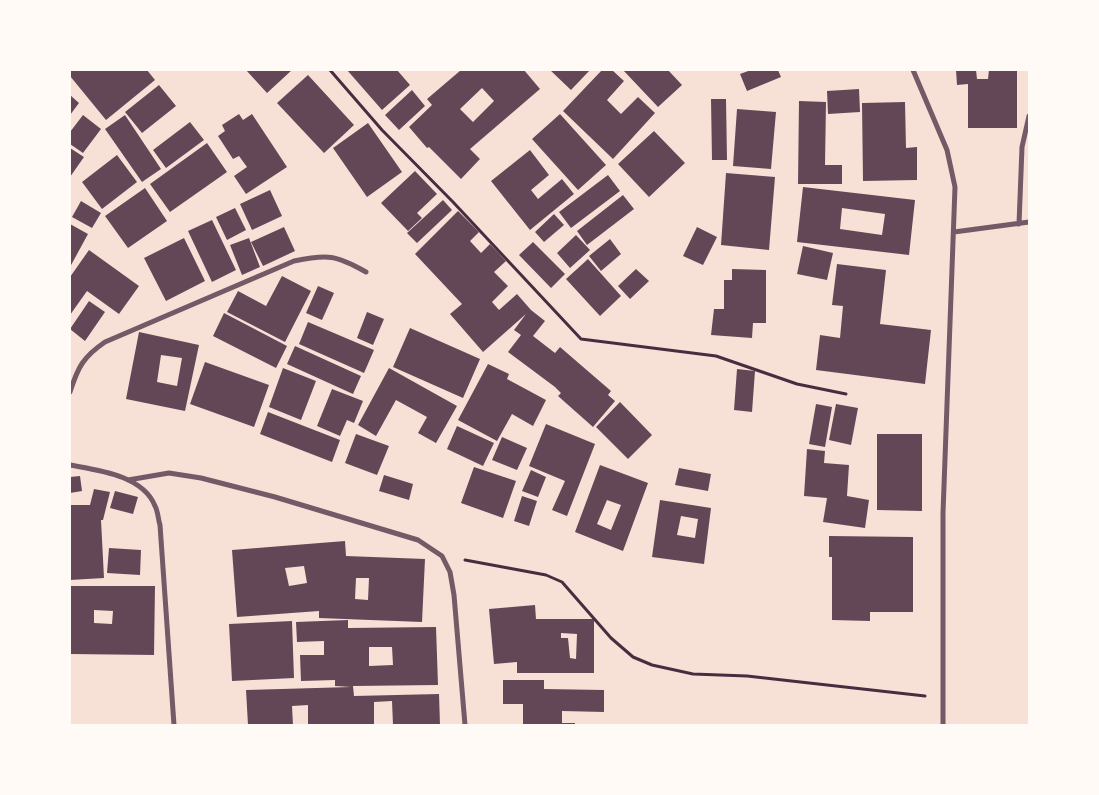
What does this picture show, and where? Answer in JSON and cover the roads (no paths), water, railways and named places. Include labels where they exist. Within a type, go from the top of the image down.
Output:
[{"type":"street","points":[[913,70],[933,113],[947,150],[955,187],[943,513],[943,725]]},
{"type":"street","points":[[1019,224],[1022,147],[1029,116]]},
{"type":"street","points":[[954,232],[1029,222]]},
{"type":"street","points":[[70,392],[80,364],[91,352],[106,342],[294,261],[320,256],[342,259],[366,272]]},
{"type":"street","points":[[70,464],[116,474],[146,492],[155,504],[160,525],[174,725]]},
{"type":"street","points":[[128,480],[169,473],[201,478],[275,497],[418,540],[442,556],[450,572],[454,595],[465,725]]}]
